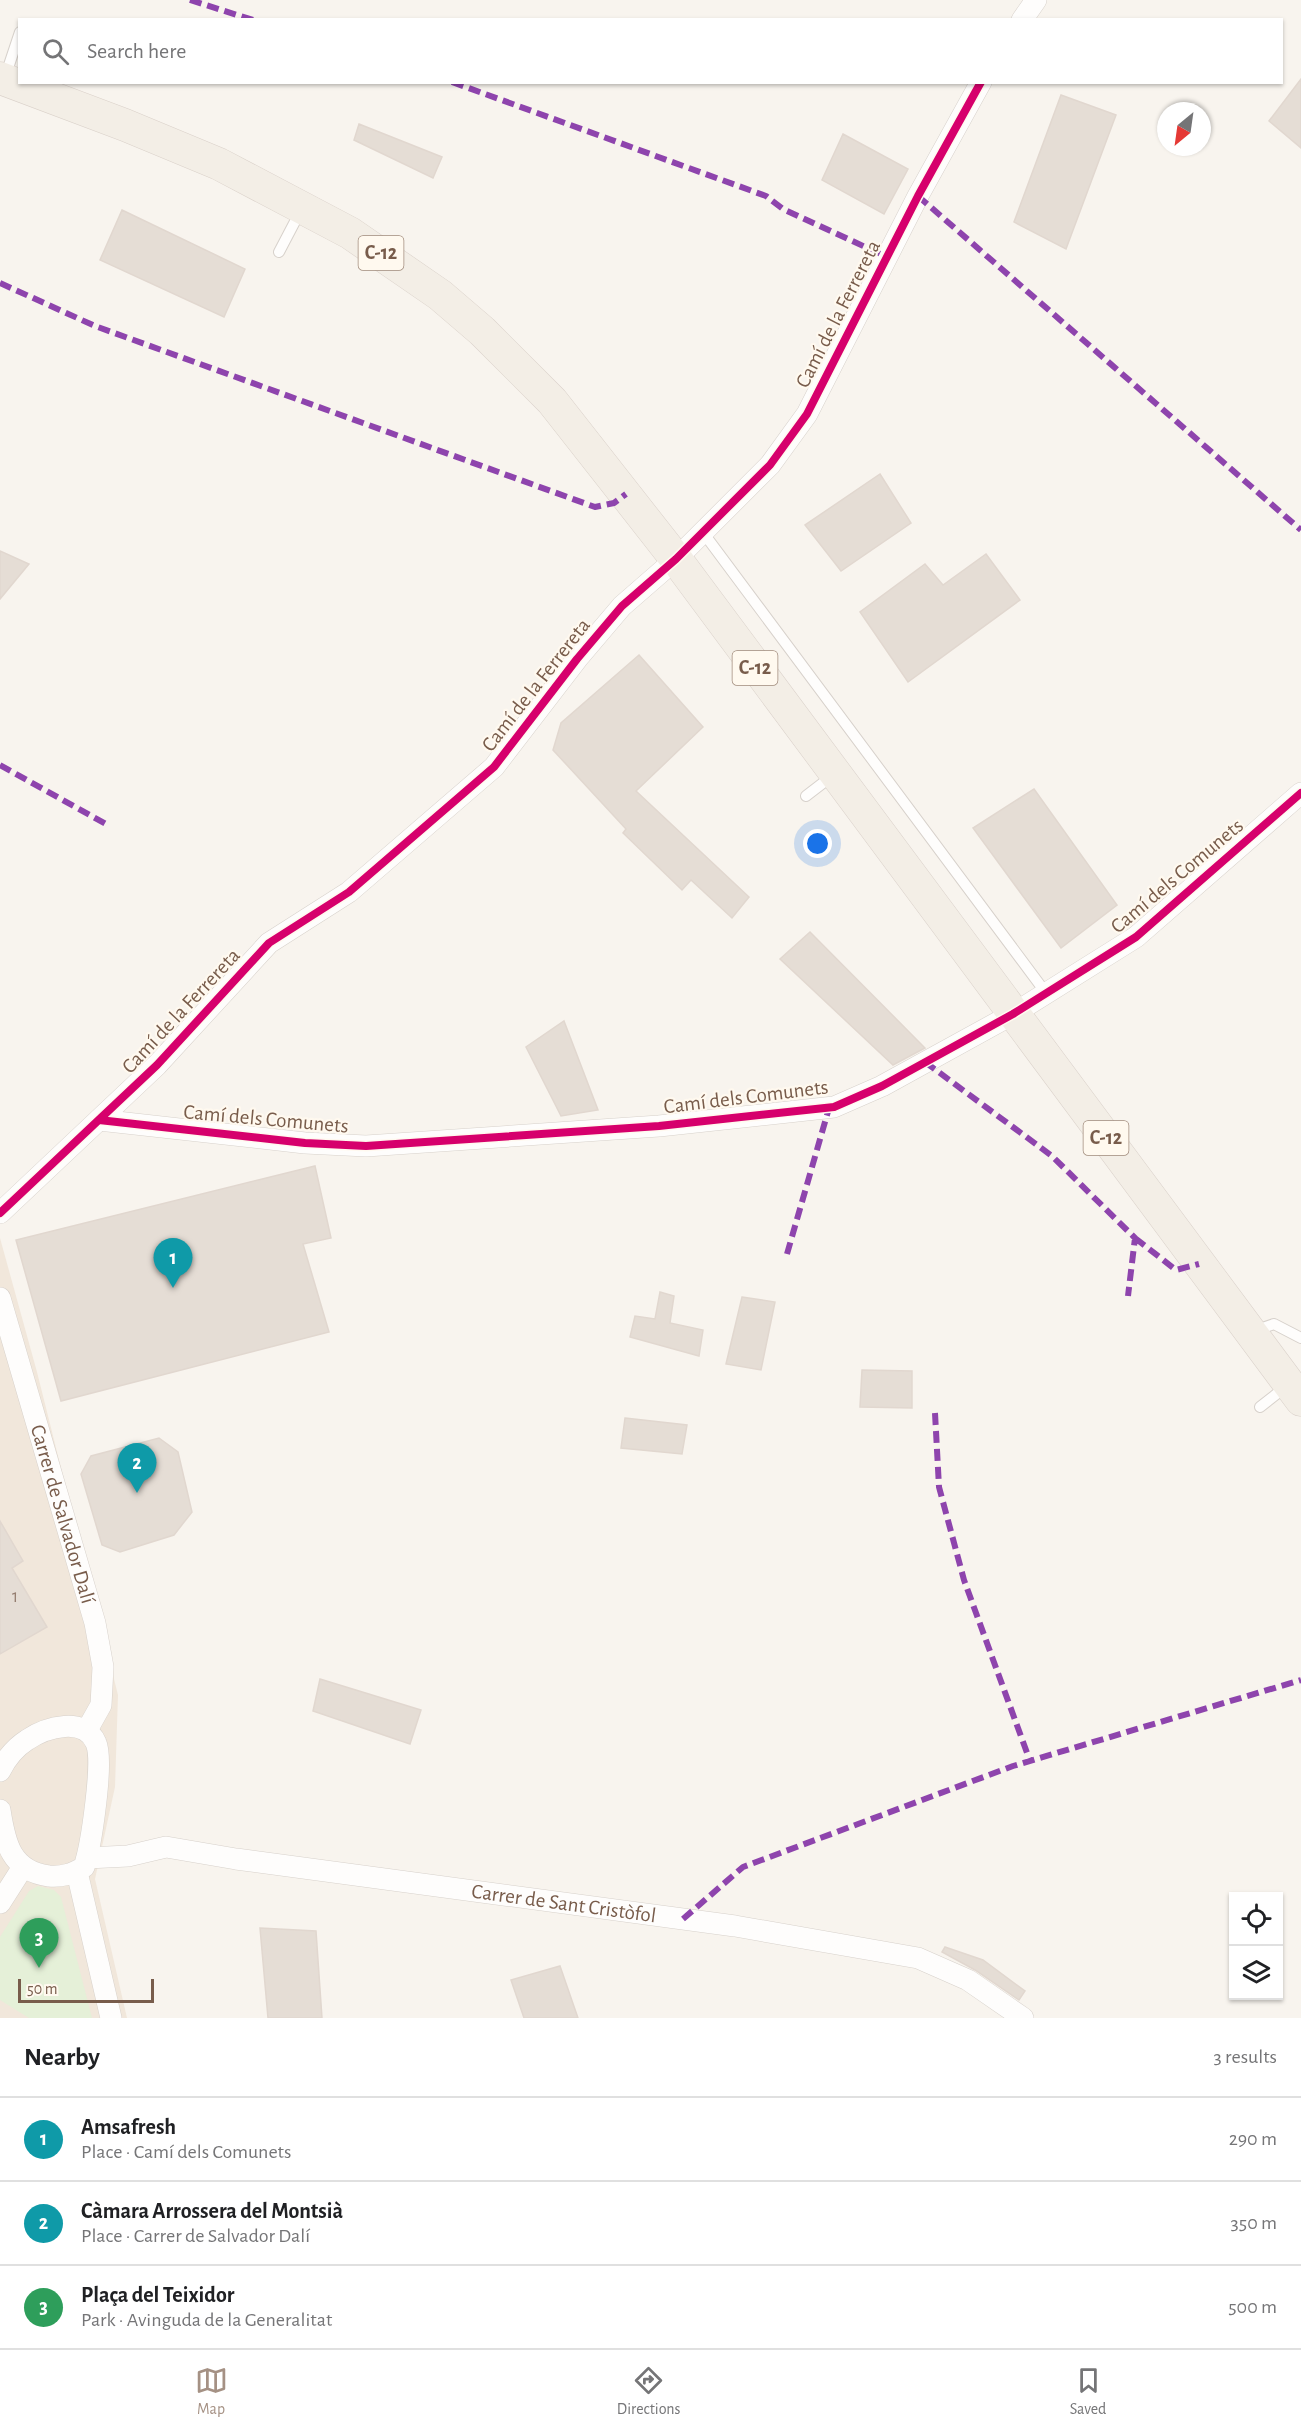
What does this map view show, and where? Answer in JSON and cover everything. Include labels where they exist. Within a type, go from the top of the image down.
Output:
[{"type":"main road","name":"C-12","points":[[6,83],[125,125],[219,164],[303,206],[392,260],[440,295],[482,331],[552,401],[676,560],[1295,1392]]},
{"type":"street","points":[[1023,18],[1036,0]]},
{"type":"street","name":"Camí de la Ferrereta","points":[[0,1213],[157,1065],[269,943],[349,892],[494,767],[577,659],[622,606],[676,560],[702,531],[770,465],[807,414],[918,196],[980,84]]},
{"type":"street","name":"Camí dels Comunets","points":[[99,1120],[305,1143],[366,1146],[659,1126],[829,1108],[882,1086],[1013,1014],[1137,937],[1301,794]]},
{"type":"street","name":"Carrer de Salvador Dalí","points":[[0,1298],[94,1623],[103,1667],[101,1705],[87,1730]]},
{"type":"street","points":[[0,1771],[7,1758],[27,1740],[47,1731],[70,1726],[87,1730],[97,1744],[99,1765],[82,1865],[111,2018]]},
{"type":"street","points":[[0,1810],[7,1842],[22,1867],[0,1903]]},
{"type":"street","name":"Carrer de Sant Cristòfol","points":[[22,1867],[33,1872],[61,1877],[82,1865],[166,1847],[248,1861],[725,1925],[918,1958],[949,1970],[993,1995],[1023,2018]]},
{"type":"lane","points":[[6,83],[18,39]]},
{"type":"lane","points":[[279,252],[303,206]]},
{"type":"lane","points":[[702,531],[1046,993]]},
{"type":"lane","points":[[806,796],[835,774]]},
{"type":"lane","points":[[1250,1332],[1274,1324],[1301,1338]]},
{"type":"lane","points":[[1260,1407],[1295,1392]]},
{"type":"shaded area","points":[[0,1238],[37,1372],[118,1695],[115,1787],[95,1879],[127,2018],[0,2018]]},
{"type":"green space","points":[[38,1886],[54,1890],[61,1897],[92,2018],[29,2018],[0,2000],[0,1937],[29,1891]]},
{"type":"building","points":[[1301,79],[1301,148],[1269,121]]},
{"type":"building","points":[[1061,95],[1116,115],[1066,249],[1014,222]]},
{"type":"building","points":[[359,124],[442,157],[433,178],[354,140]]},
{"type":"building","points":[[843,134],[908,169],[884,214],[822,180]]},
{"type":"building","points":[[122,210],[245,269],[224,317],[100,260]]},
{"type":"building","points":[[880,474],[911,523],[841,571],[805,525]]},
{"type":"building","points":[[0,551],[29,564],[0,599]]},
{"type":"building","points":[[986,554],[1020,600],[908,682],[860,612],[925,564],[943,585]]},
{"type":"building","points":[[639,655],[703,727],[636,791],[749,897],[732,918],[691,880],[682,890],[623,833],[626,829],[553,750],[561,723]]},
{"type":"building","points":[[1034,789],[1117,905],[1061,948],[973,828]]},
{"type":"building","points":[[810,932],[925,1048],[893,1065],[780,959]]},
{"type":"building","points":[[564,1021],[598,1110],[561,1116],[526,1047]]},
{"type":"building","points":[[315,1166],[331,1238],[303,1244],[329,1332],[61,1401],[16,1240]]},
{"type":"building","points":[[660,1292],[674,1296],[670,1323],[703,1330],[699,1356],[630,1337],[635,1316],[655,1319]]},
{"type":"building","points":[[742,1297],[775,1302],[761,1370],[726,1364]]},
{"type":"building","points":[[862,1370],[912,1371],[912,1408],[860,1407]]},
{"type":"building","points":[[625,1418],[687,1425],[682,1454],[621,1448]]},
{"type":"building","points":[[159,1438],[178,1452],[192,1512],[174,1535],[120,1552],[102,1545],[81,1474],[91,1456]]},
{"type":"building","points":[[0,1521],[23,1561],[12,1568],[47,1627],[0,1654]]},
{"type":"building","points":[[320,1679],[421,1710],[410,1744],[313,1711]]},
{"type":"building","points":[[260,1928],[316,1931],[322,2018],[268,2018]]},
{"type":"building","points":[[945,1947],[983,1960],[1025,1991],[1019,2000],[975,1970],[942,1952]]},
{"type":"building","points":[[560,1966],[578,2018],[524,2018],[511,1980]]},
{"type":"marked path","points":[[190,0],[247,18]]},
{"type":"marked path","points":[[458,84],[766,196],[783,209],[887,257]]},
{"type":"marked path","points":[[918,196],[1301,530]]},
{"type":"marked path","points":[[0,283],[95,326],[595,507],[614,503],[626,494]]},
{"type":"marked path","points":[[0,765],[106,824]]},
{"type":"marked path","points":[[925,1062],[1052,1156],[1135,1238],[1128,1296]]},
{"type":"marked path","points":[[787,1254],[829,1108]]},
{"type":"marked path","points":[[1135,1238],[1176,1270],[1199,1264]]},
{"type":"marked path","points":[[935,1413],[939,1487],[964,1580],[1030,1761]]},
{"type":"marked path","points":[[683,1919],[743,1867],[1013,1766],[1301,1680]]},
{"type":"cycle path","points":[[0,1213],[157,1065],[269,943],[349,892],[494,767],[577,659],[622,606],[676,559],[770,465],[807,414],[918,196],[980,84]]},
{"type":"cycle path","points":[[99,1120],[305,1143],[366,1146],[659,1126],[834,1107],[882,1086],[1013,1014],[1136,937],[1301,793]]},
{"type":"place","name":"Amsafresh","points":[[173,1288]]},
{"type":"place","name":"Càmara Arrossera del Montsià","points":[[137,1493]]},
{"type":"place","name":"Plaça del Teixidor","points":[[39,1968]]}]
